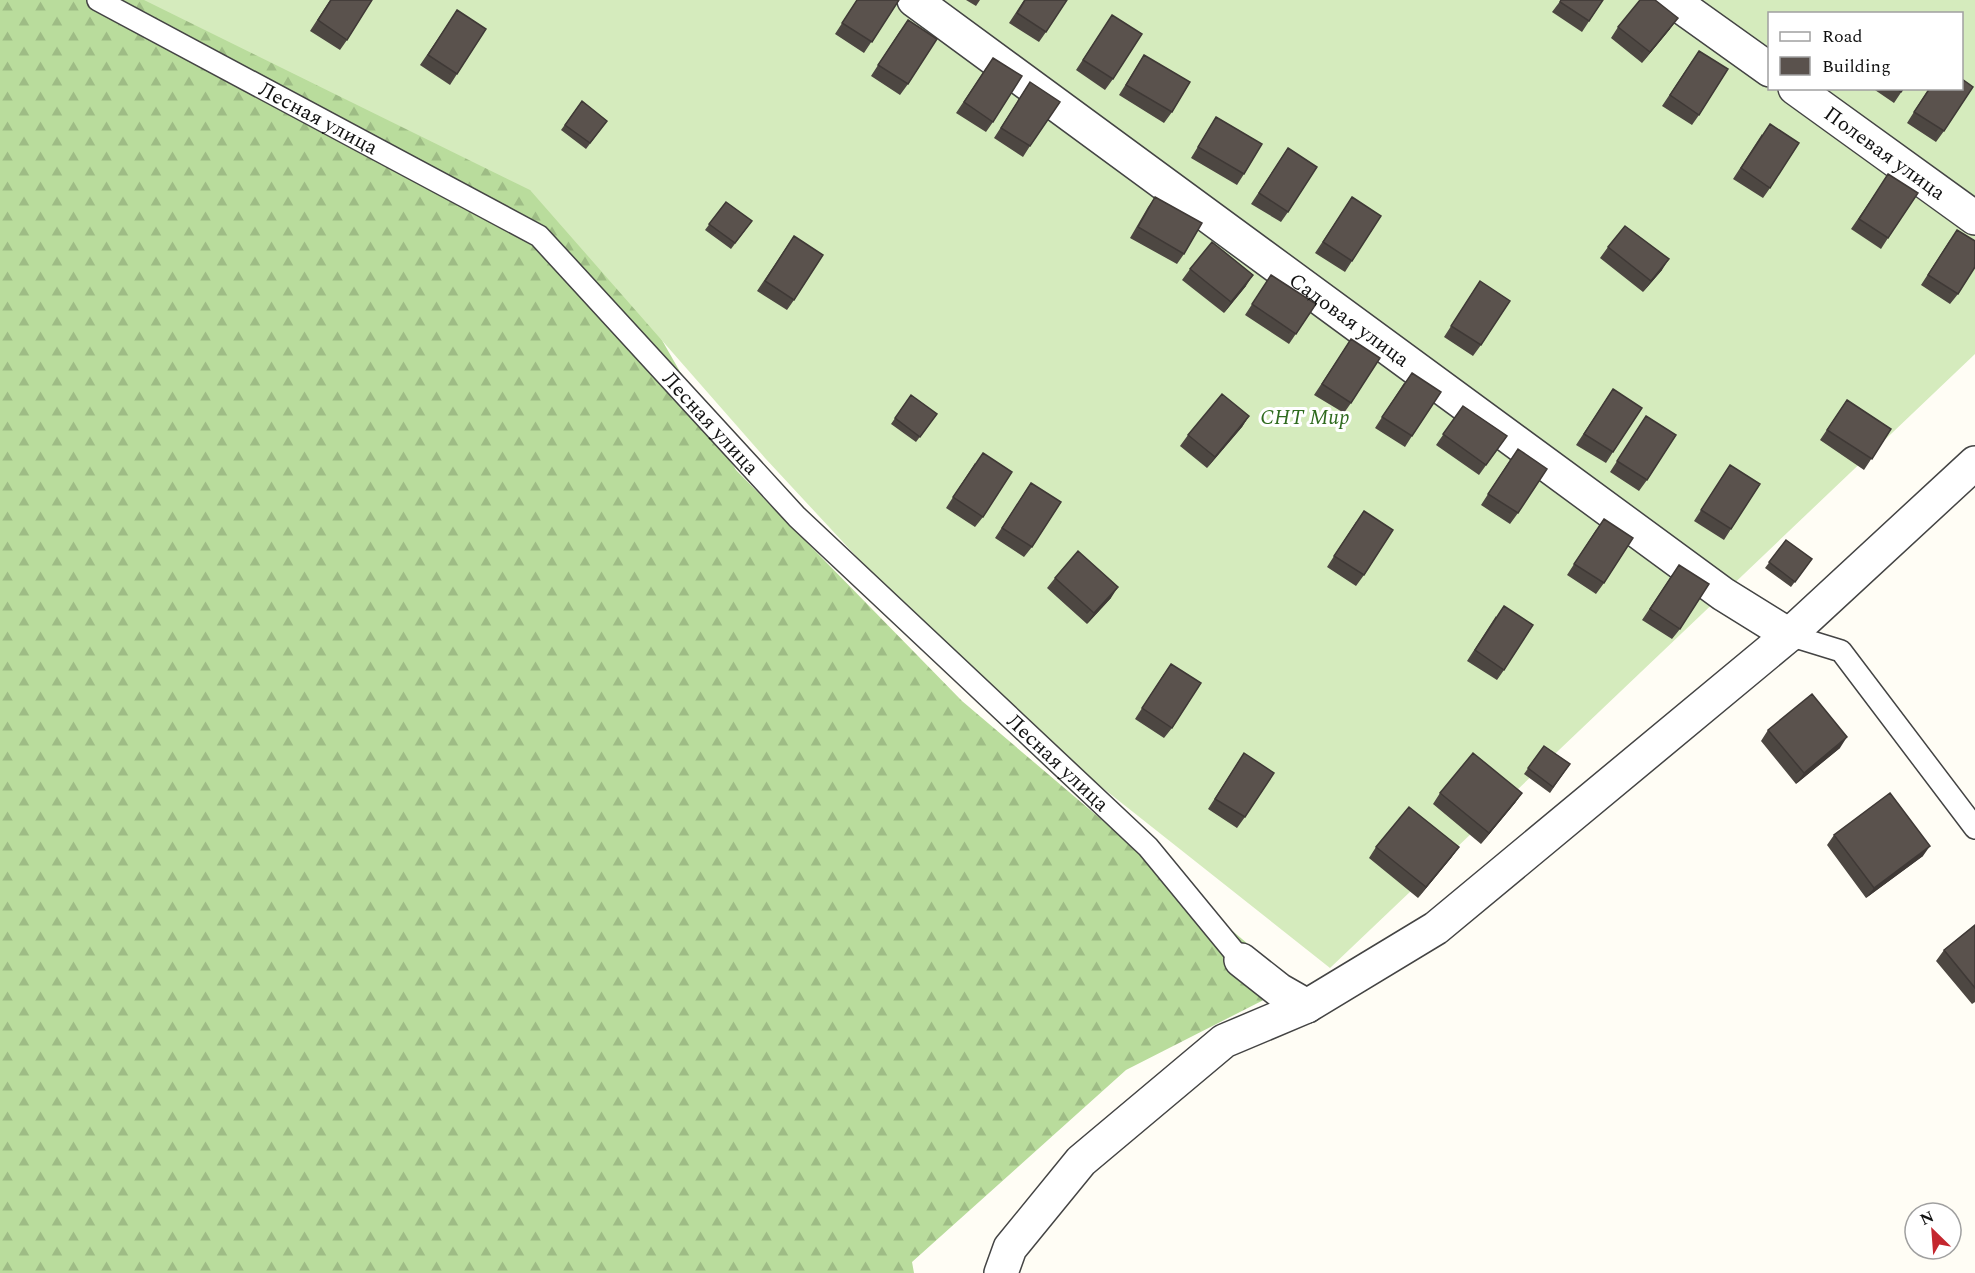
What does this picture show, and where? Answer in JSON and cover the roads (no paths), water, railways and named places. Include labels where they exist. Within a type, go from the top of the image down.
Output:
[{"type":"street","name":"Садовая улица","points":[[914,0],[1723,594],[1789,635]]},
{"type":"street","points":[[1672,0],[1768,69]]},
{"type":"street","name":"Полевая улица","points":[[1798,90],[1975,218]]},
{"type":"street","points":[[1001,1273],[1010,1248],[1081,1161],[1224,1041],[1307,1006],[1436,928],[1789,635],[1975,463]]},
{"type":"street","points":[[1241,960],[1279,990],[1307,1006]]},
{"type":"lane","name":"Лесная улица","points":[[98,0],[539,236],[797,516],[1148,847],[1241,960]]},
{"type":"lane","points":[[1789,635],[1841,651],[1975,828]]},
{"type":"park label","name":"СНТ Мир","points":[[1305,417]]}]
